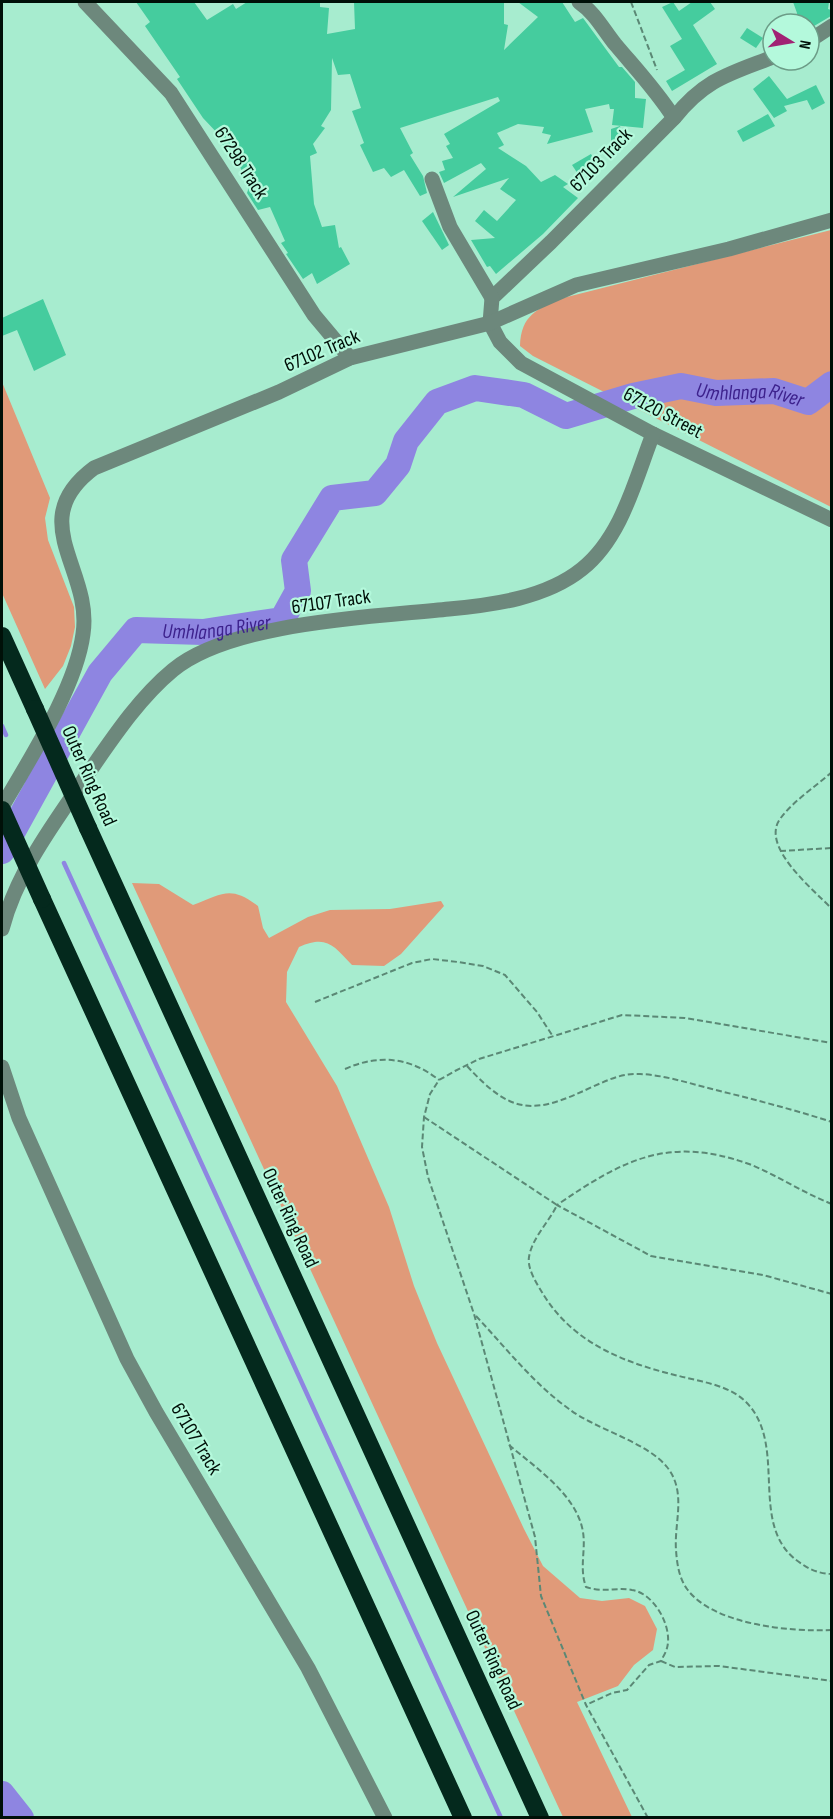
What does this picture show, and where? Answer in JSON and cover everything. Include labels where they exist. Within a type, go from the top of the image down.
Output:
[{"type":"highway","name":"Outer Ring Road","points":[[2,636],[44,712],[87,828],[540,1818]]},
{"type":"highway","points":[[2,808],[463,1818]]},
{"type":"street","name":"67298 Track","points":[[85,2],[171,93],[314,315],[350,358]]},
{"type":"street","points":[[579,2],[593,14],[616,45],[649,81],[674,118]]},
{"type":"street","name":"67103 Track","points":[[492,298],[674,118],[700,88],[761,62]]},
{"type":"street","points":[[432,179],[454,236],[492,298],[490,323]]},
{"type":"street","name":"67102 Track","points":[[2,808],[44,712],[80,652],[85,618],[83,599],[63,543],[61,514],[69,490],[94,468],[117,456],[227,414],[350,358],[490,323],[576,285],[729,249],[831,220]]},
{"type":"street","name":"67120 Street","points":[[490,323],[500,342],[521,363],[653,434],[831,520]]},
{"type":"street","name":"67107 Track","points":[[2,929],[12,896],[47,833],[103,752],[148,694],[173,670],[199,653],[217,645],[260,634],[333,621],[469,608],[529,595],[551,587],[581,570],[608,542],[653,434]]},
{"type":"street","name":"67107 Track","points":[[2,1067],[19,1118],[127,1359],[308,1668],[385,1818]]},
{"type":"path","points":[[631,2],[661,80]]},
{"type":"path","points":[[831,772],[779,819],[775,837],[780,851],[831,909]]},
{"type":"path","points":[[780,851],[831,848]]},
{"type":"path","points":[[315,1002],[412,963],[432,959],[458,962],[483,966],[505,975],[524,995],[552,1035]]},
{"type":"path","points":[[648,1818],[586,1706],[541,1596],[535,1537],[474,1314],[428,1177],[422,1147],[424,1117],[430,1094],[439,1080],[479,1059],[622,1015],[646,1014],[685,1018],[831,1043]]},
{"type":"path","points":[[345,1069],[363,1061],[380,1058],[400,1060],[439,1080]]},
{"type":"path","points":[[467,1066],[502,1098],[529,1107],[547,1106],[562,1101],[613,1077],[642,1074],[798,1110],[831,1122]]},
{"type":"path","points":[[424,1117],[557,1205],[651,1256],[764,1275],[831,1294]]},
{"type":"path","points":[[831,1204],[748,1164],[684,1151],[658,1152],[628,1162],[586,1185],[557,1205],[533,1245],[528,1261],[533,1276],[551,1307],[573,1329],[621,1360],[717,1385],[747,1403],[763,1434],[772,1522],[780,1543],[792,1558],[809,1569],[831,1574]]},
{"type":"path","points":[[474,1314],[528,1375],[570,1411],[640,1448],[666,1466],[679,1495],[676,1548],[679,1573],[686,1589],[699,1602],[734,1619],[764,1625],[831,1630]]},
{"type":"path","points":[[509,1445],[550,1481],[568,1501],[579,1518],[584,1534],[582,1576],[586,1587],[597,1590],[631,1589],[645,1595],[657,1607],[667,1628],[668,1648],[661,1661]]},
{"type":"path","points":[[586,1706],[612,1693],[627,1690],[649,1665],[661,1661],[675,1666],[719,1666],[831,1681]]},
{"type":"shaded area","points":[[831,230],[831,507],[533,356],[520,346],[523,327],[532,314],[563,298]]},
{"type":"shaded area","points":[[2,382],[50,498],[45,518],[48,540],[74,607],[75,627],[71,646],[63,666],[45,689],[2,593]]},
{"type":"shaded area","points":[[132,883],[159,884],[193,905],[219,895],[240,895],[258,906],[263,928],[269,938],[308,917],[330,910],[390,909],[441,901],[444,906],[401,954],[384,966],[352,965],[334,947],[323,942],[299,947],[287,972],[286,1002],[337,1086],[389,1207],[414,1286],[437,1343],[543,1566],[580,1598],[602,1601],[629,1598],[645,1606],[657,1629],[653,1650],[634,1665],[618,1686],[577,1702],[632,1817],[563,1817]]},
{"type":"building","points":[[136,2],[194,2],[207,20],[233,4],[236,9],[247,2],[320,2],[320,7],[329,8],[327,34],[355,29],[354,2],[504,2],[504,24],[508,25],[504,50],[538,17],[518,2],[562,2],[575,22],[583,18],[619,67],[622,67],[635,82],[635,98],[646,99],[643,128],[612,125],[614,109],[610,109],[609,104],[585,109],[593,132],[547,144],[551,135],[542,133],[544,127],[518,124],[497,133],[504,145],[498,148],[526,166],[541,182],[555,175],[568,184],[563,187],[578,198],[543,234],[496,274],[490,266],[487,267],[471,240],[495,238],[475,221],[484,210],[497,221],[516,200],[500,189],[509,178],[453,197],[486,169],[481,163],[444,183],[439,172],[445,170],[442,161],[453,158],[446,146],[450,144],[444,134],[500,101],[498,97],[400,128],[413,153],[410,155],[423,176],[427,193],[420,196],[404,170],[391,177],[384,168],[373,172],[360,145],[364,143],[352,111],[361,108],[350,74],[338,75],[332,58],[331,110],[321,126],[325,128],[313,144],[317,153],[310,156],[314,204],[322,227],[335,225],[339,248],[341,247],[350,264],[317,284],[312,273],[303,279],[286,254],[288,253],[281,243],[285,241],[270,207],[258,210],[247,193],[249,187],[232,149],[228,152],[218,138],[220,136],[203,118],[177,79],[180,77],[145,26],[150,22]]},
{"type":"building","points":[[673,2],[679,11],[692,2],[710,2],[715,9],[693,25],[717,64],[672,91],[666,81],[685,70],[670,46],[682,39],[662,7]]},
{"type":"building","points":[[793,2],[829,2],[828,9],[831,10],[831,16],[821,22],[821,12],[797,12]]},
{"type":"building","points":[[747,28],[761,37],[761,41],[756,48],[740,38]]},
{"type":"building","points":[[769,76],[787,99],[816,85],[825,103],[812,110],[807,100],[784,106],[787,111],[774,118],[753,89]]},
{"type":"building","points":[[768,114],[775,126],[743,142],[737,131]]},
{"type":"building","points":[[620,126],[625,141],[611,145],[611,129]]},
{"type":"building","points":[[591,154],[598,167],[580,177],[572,165]]},
{"type":"building","points":[[433,212],[449,245],[442,250],[422,221]]},
{"type":"building","points":[[43,299],[66,355],[34,371],[17,330],[2,336],[2,318]]},
{"type":"waterway","name":"Umhlanga River","points":[[2,851],[100,673],[136,630],[203,632],[282,620],[298,591],[294,560],[332,498],[375,493],[398,465],[406,441],[437,402],[475,388],[524,395],[566,416],[633,396],[681,386],[716,393],[774,391],[808,402],[832,384]]},
{"type":"waterway","points":[[2,726],[6,735]]},
{"type":"waterway","points":[[26,779],[32,797]]},
{"type":"waterway","points":[[64,863],[501,1818]]},
{"type":"waterway","name":"Umhlanga River","points":[[2,1794],[21,1818]]}]
